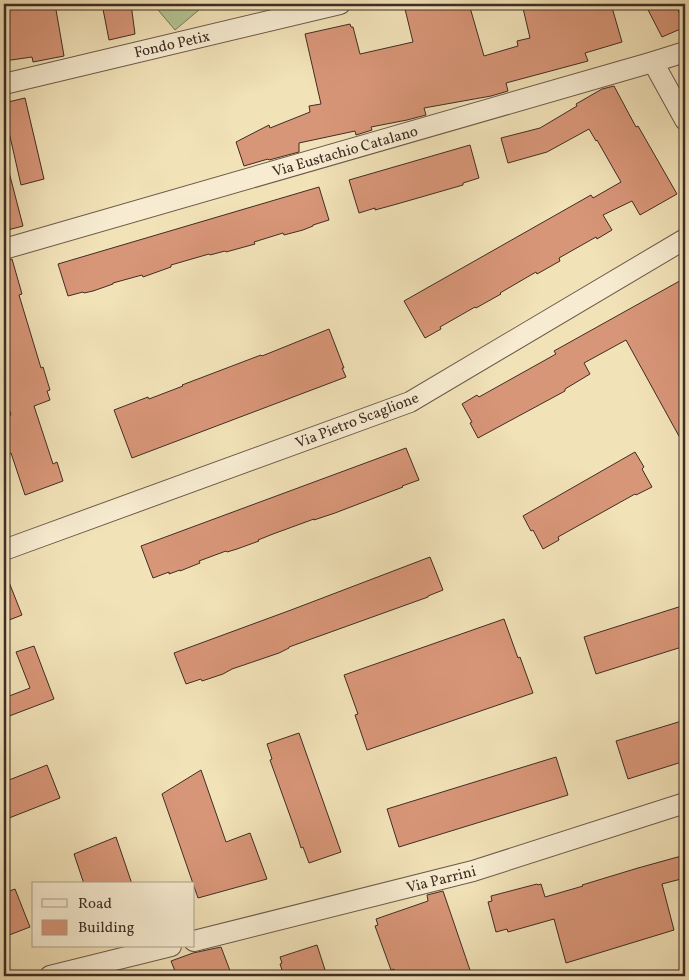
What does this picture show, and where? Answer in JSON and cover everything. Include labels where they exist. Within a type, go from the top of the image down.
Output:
[{"type":"street","name":"Fondo Petix","points":[[4,84],[340,4]]},
{"type":"street","name":"Via Eustachio Catalano","points":[[4,248],[685,52]]},
{"type":"street","points":[[653,62],[685,120]]},
{"type":"street","name":"Via Pietro Scaglione","points":[[4,550],[410,402],[685,239]]},
{"type":"street","name":"Via Parrini","points":[[195,941],[472,872],[685,803]]},
{"type":"street","points":[[50,976],[163,948]]},
{"type":"green space","points":[[153,4],[206,4],[175,30]]},
{"type":"building","points":[[4,4],[55,4],[64,56],[33,62],[32,57],[4,61]]},
{"type":"building","points":[[102,4],[131,4],[135,34],[109,40]]},
{"type":"building","points":[[430,4],[469,4],[484,56],[518,46],[517,41],[530,38],[522,4],[611,4],[622,42],[585,53],[588,61],[506,83],[508,91],[491,96],[424,108],[426,115],[371,127],[372,130],[356,135],[355,131],[299,143],[299,152],[244,166],[236,142],[269,125],[270,128],[310,112],[309,106],[321,104],[305,34],[350,24],[353,27],[360,54],[413,42],[405,9]]},
{"type":"building","points":[[645,4],[676,4],[685,27],[662,37]]},
{"type":"building","points":[[614,86],[636,127],[638,126],[677,194],[640,215],[632,201],[603,215],[612,230],[559,258],[560,261],[537,274],[536,272],[501,294],[440,327],[441,329],[425,338],[404,301],[591,195],[593,198],[621,182],[589,129],[547,152],[508,163],[501,138],[540,128],[602,89]]},
{"type":"building","points":[[25,98],[44,179],[21,185],[4,103]]},
{"type":"building","points":[[470,145],[479,178],[463,183],[463,185],[359,213],[349,180]]},
{"type":"building","points":[[9,172],[23,226],[4,231],[4,173]]},
{"type":"building","points":[[319,187],[329,220],[303,230],[284,235],[283,233],[254,242],[255,244],[171,265],[171,267],[143,277],[142,275],[93,291],[68,296],[58,264]]},
{"type":"building","points":[[12,259],[22,294],[19,295],[41,368],[43,367],[50,390],[47,391],[50,400],[34,406],[53,464],[57,462],[63,481],[25,495],[4,433],[4,418],[11,415],[4,391],[4,261]]},
{"type":"building","points":[[685,278],[685,447],[626,340],[584,363],[590,374],[565,389],[565,391],[478,438],[462,404],[477,395],[479,397],[556,354],[554,351]]},
{"type":"building","points":[[329,329],[346,377],[132,458],[114,410],[148,397],[149,399]]},
{"type":"building","points":[[406,448],[419,480],[335,513],[273,534],[259,541],[199,561],[200,563],[180,571],[169,574],[169,572],[153,578],[141,546]]},
{"type":"building","points":[[635,452],[644,467],[642,469],[652,487],[635,494],[558,537],[559,540],[543,549],[523,516]]},
{"type":"building","points":[[430,557],[443,590],[289,647],[279,653],[232,669],[223,674],[186,684],[174,653]]},
{"type":"building","points":[[4,572],[22,615],[4,622]]},
{"type":"building","points":[[685,605],[685,646],[596,674],[584,637]]},
{"type":"building","points":[[504,619],[533,693],[367,750],[355,715],[358,714],[344,675]]},
{"type":"building","points":[[34,646],[54,699],[4,718],[4,698],[30,688],[16,652]]},
{"type":"building","points":[[685,720],[685,761],[628,779],[616,741]]},
{"type":"building","points":[[299,733],[341,852],[309,863],[303,847],[301,848],[270,760],[272,759],[267,744]]},
{"type":"building","points":[[556,757],[568,795],[399,847],[387,809]]},
{"type":"building","points":[[47,765],[60,798],[4,820],[4,782]]},
{"type":"building","points":[[201,770],[226,842],[250,833],[267,879],[198,898],[195,882],[192,882],[162,794]]},
{"type":"building","points":[[116,837],[131,882],[83,882],[74,854]]},
{"type":"building","points":[[685,855],[685,878],[662,884],[674,930],[566,963],[554,919],[508,932],[507,929],[496,932],[488,902],[492,901],[491,896],[541,884],[545,897]]},
{"type":"building","points":[[15,889],[30,927],[4,937],[4,893]]},
{"type":"building","points":[[443,891],[472,976],[396,976],[394,969],[391,970],[375,926],[378,925],[376,919],[428,901],[427,895]]},
{"type":"building","points":[[317,945],[327,976],[284,976],[280,957]]},
{"type":"building","points":[[221,947],[232,976],[177,976],[171,961],[193,953]]}]
